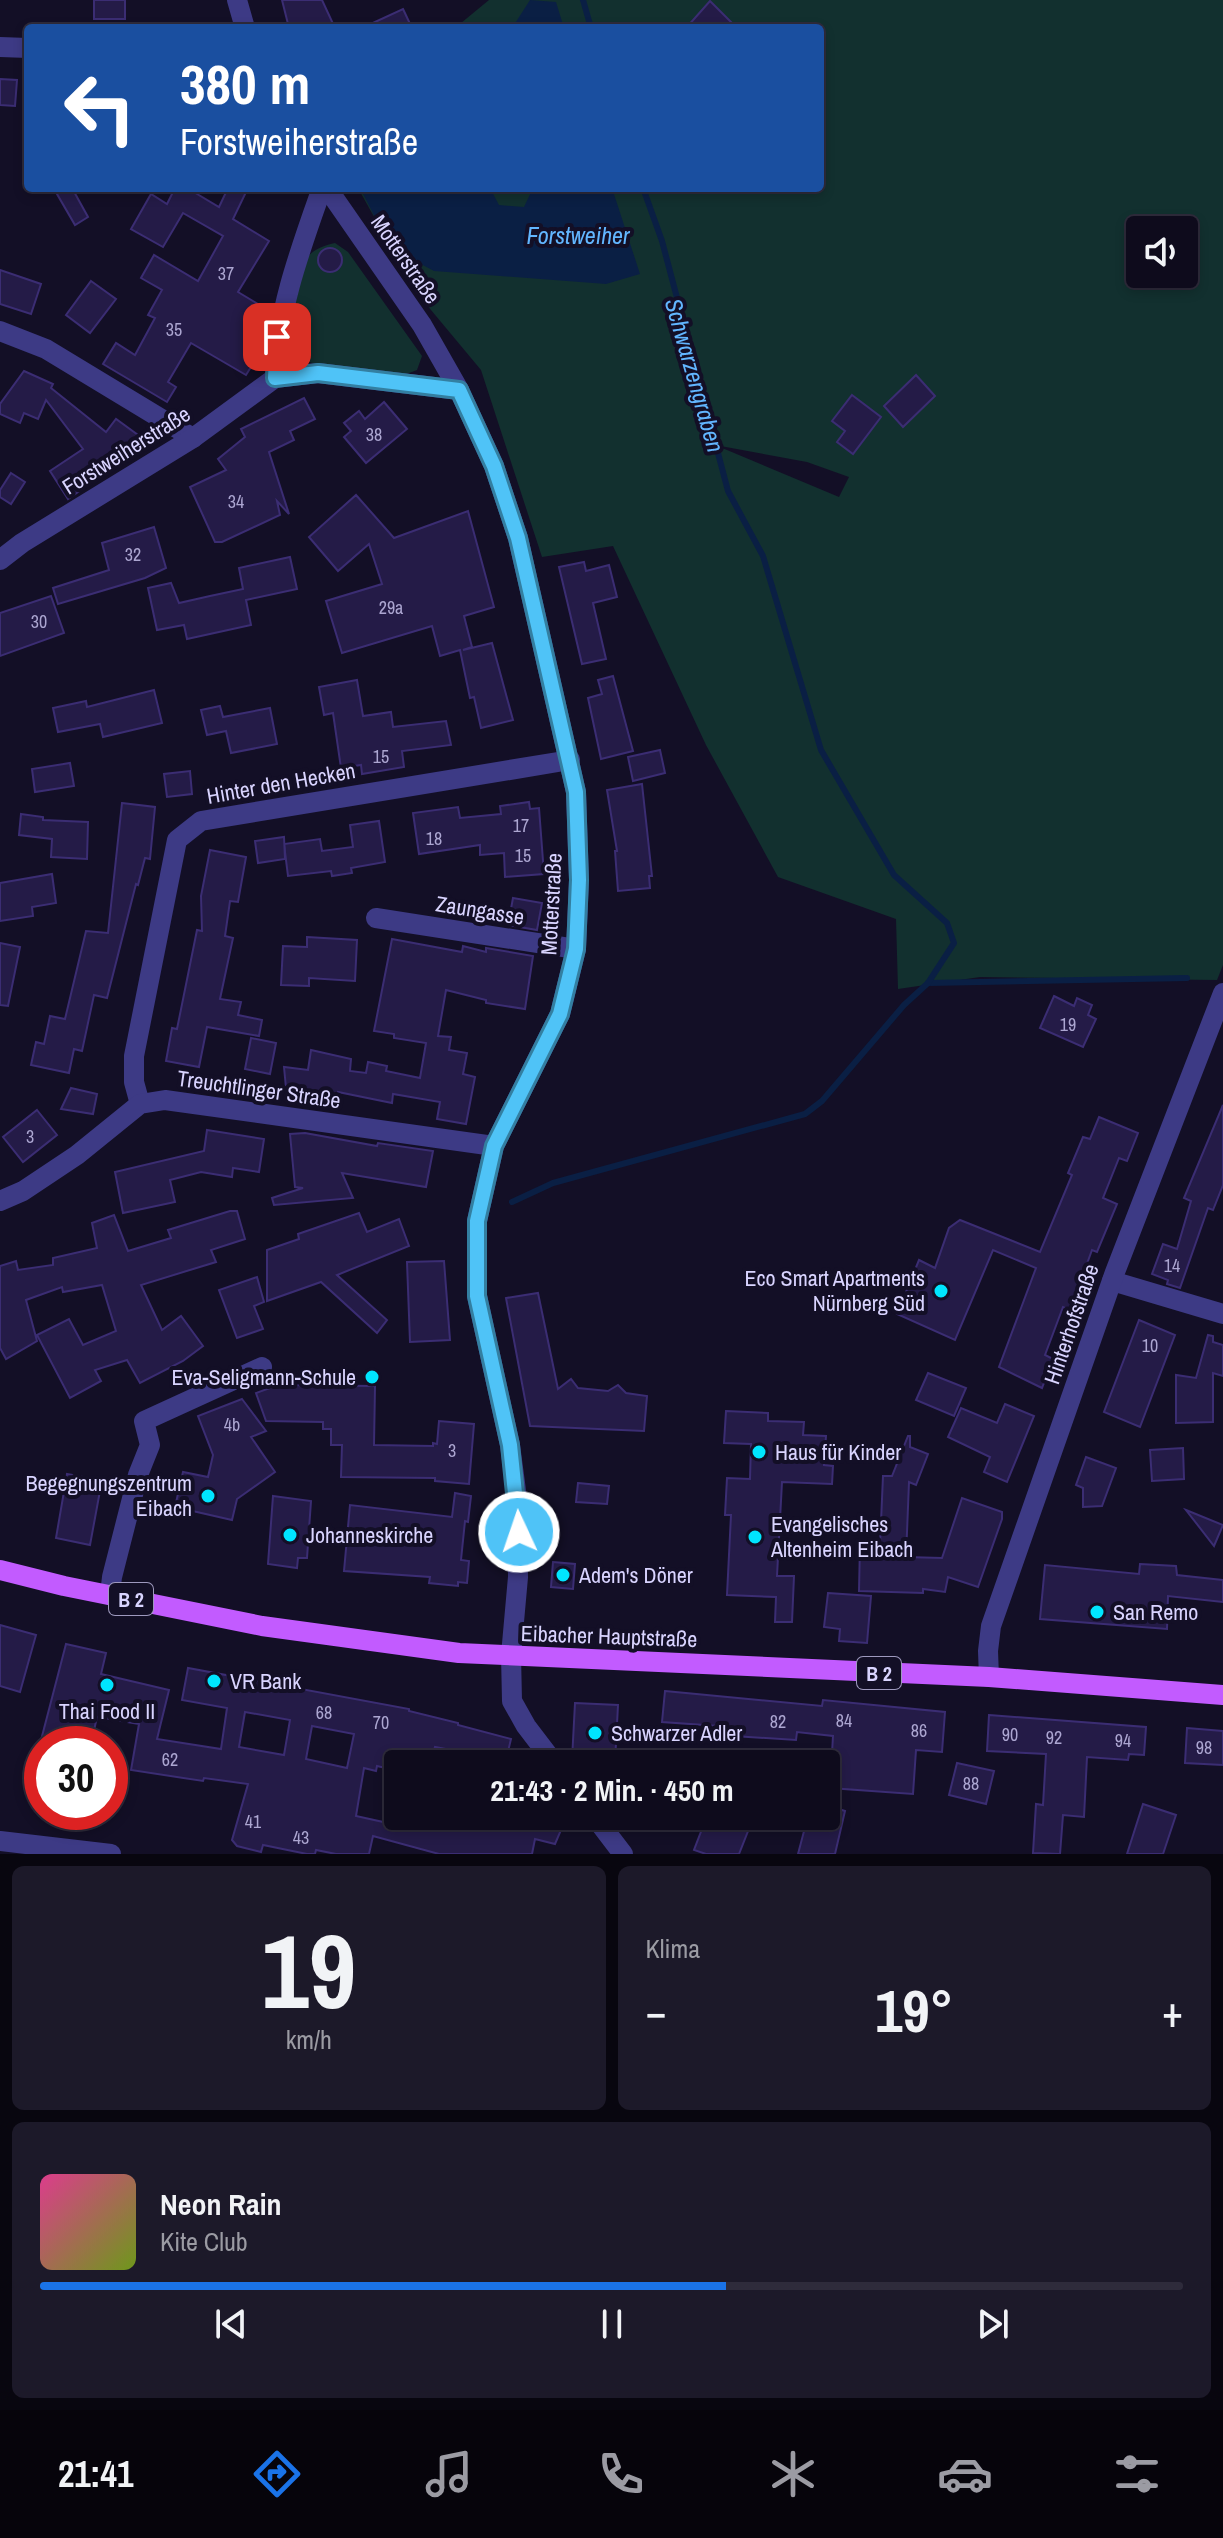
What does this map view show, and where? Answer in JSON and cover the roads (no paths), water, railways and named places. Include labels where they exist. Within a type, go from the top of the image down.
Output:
[{"type":"main road","name":"Eibacher Hauptstraße","points":[[0,1570],[324,1637],[459,1653],[989,1677],[1223,1695]]},
{"type":"street","points":[[237,0],[244,24]]},
{"type":"street","points":[[0,47],[24,48]]},
{"type":"street","points":[[275,378],[277,337],[301,249],[322,192]]},
{"type":"street","name":"Motterstraße","points":[[327,192],[422,325],[459,390],[494,466],[518,538],[576,792],[579,865],[576,949],[560,1014],[494,1146],[477,1221],[477,1296],[510,1445],[517,1498],[518,1577],[511,1655],[512,1701],[544,1750]]},
{"type":"street","points":[[0,331],[46,349],[193,438]]},
{"type":"street","name":"Forstweiherstraße","points":[[0,560],[22,543],[193,438],[275,378],[318,373],[459,390]]},
{"type":"street","name":"Hinter den Hecken","points":[[140,1104],[134,1082],[134,1056],[177,840],[201,821],[570,760]]},
{"type":"street","name":"Zaungasse","points":[[376,918],[576,949]]},
{"type":"street","name":"Hinterhofstraße","points":[[989,1677],[991,1626],[1112,1281],[1223,993]]},
{"type":"street","name":"Treuchtlinger Straße","points":[[140,1104],[165,1100],[494,1146]]},
{"type":"street","points":[[0,1201],[23,1191],[77,1155],[140,1104]]},
{"type":"street","points":[[1112,1281],[1223,1314]]},
{"type":"street","points":[[110,1595],[138,1475],[150,1445],[144,1421],[262,1367]]},
{"type":"street","points":[[605,1830],[623,1854]]},
{"type":"street","points":[[0,1841],[55,1851],[111,1854]]},
{"type":"water","points":[[530,0],[556,2],[563,24],[515,24]]},
{"type":"water","name":"Forstweiher","points":[[362,192],[492,192],[499,205],[524,207],[531,192],[613,192],[640,274],[606,284],[434,271],[404,255],[382,231]]},
{"type":"waterway","name":"Schwarzengraben","points":[[583,0],[590,24]]},
{"type":"waterway","points":[[512,1202],[553,1183],[805,1114],[822,1101],[904,1005],[928,983],[954,943],[947,923],[894,875],[821,750],[763,556],[728,491],[662,241],[644,192]]},
{"type":"waterway","points":[[928,983],[1187,978]]},
{"type":"place","name":"Eco Smart Apartments Nürnberg Süd","points":[[941,1291]]},
{"type":"place","name":"Eva-Seligmann-Schule","points":[[372,1377]]},
{"type":"place","name":"Haus für Kinder","points":[[759,1452]]},
{"type":"place","name":"Begegnungszentrum Eibach","points":[[208,1496]]},
{"type":"place","name":"Johanneskirche","points":[[290,1535]]},
{"type":"place","name":"Evangelisches Altenheim Eibach","points":[[755,1537]]},
{"type":"place","name":"Adem's Döner","points":[[563,1575]]},
{"type":"place","name":"San Remo","points":[[1097,1612]]},
{"type":"place","name":"VR Bank","points":[[214,1681]]},
{"type":"place","name":"Thai Food II","points":[[107,1685]]},
{"type":"place","name":"Schwarzer Adler","points":[[595,1733]]}]
